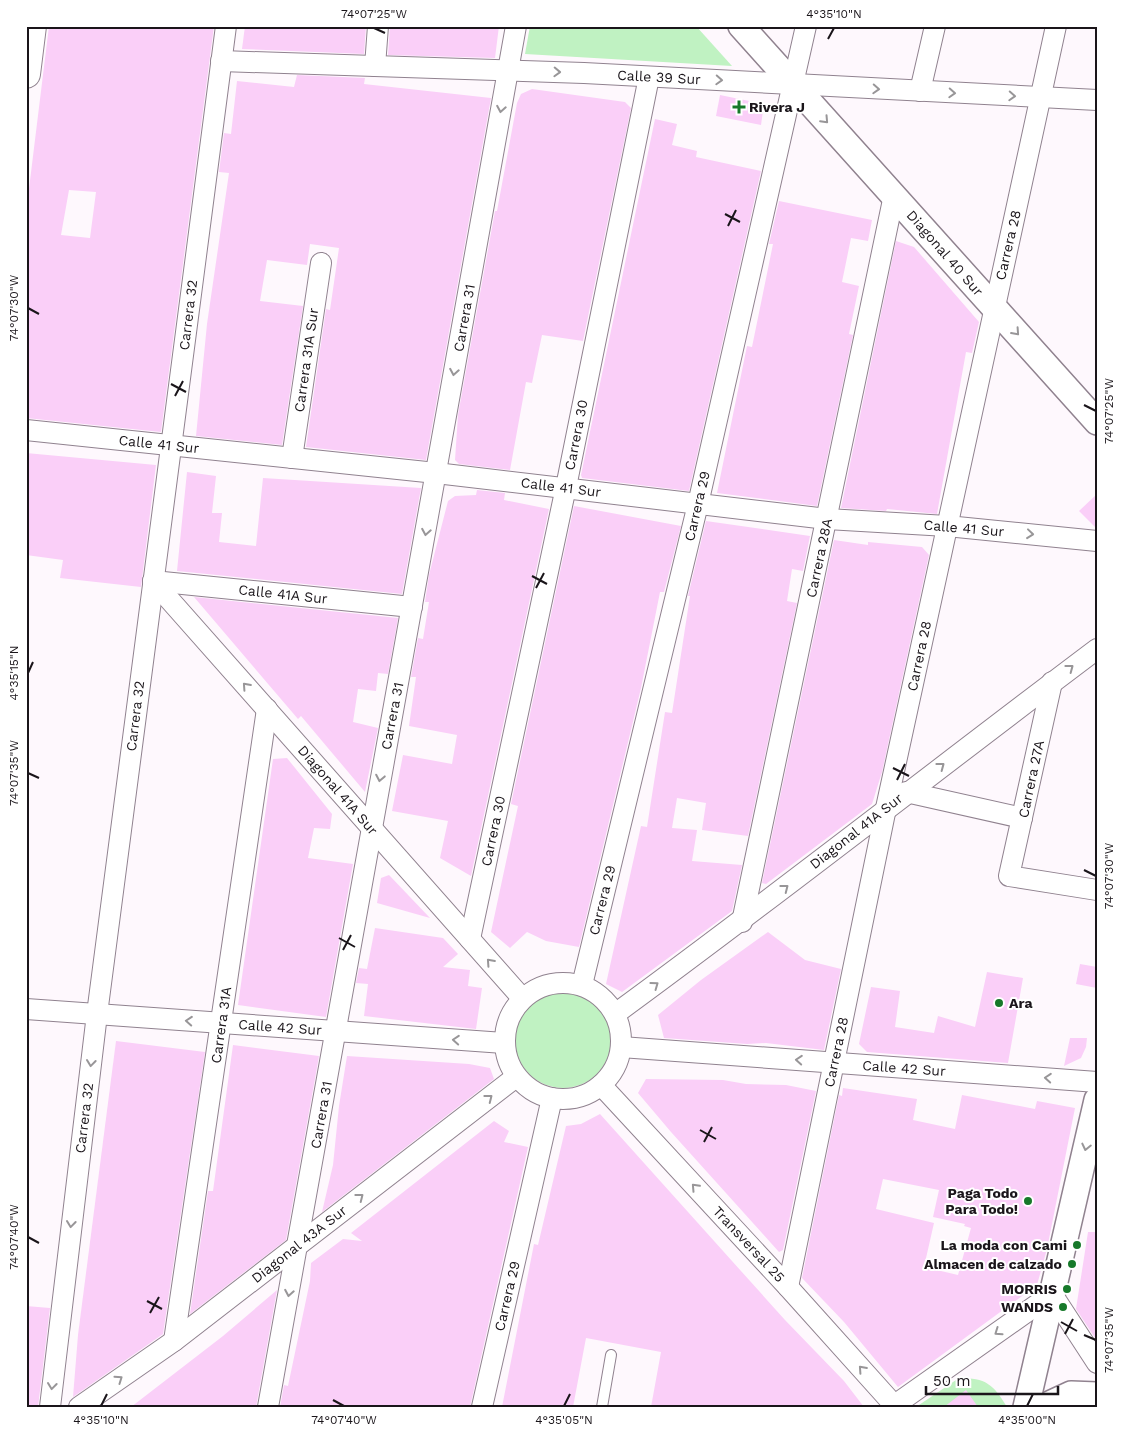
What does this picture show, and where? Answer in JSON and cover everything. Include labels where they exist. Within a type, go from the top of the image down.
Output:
[{"type":"main road","points":[[26,74],[32,26]]},
{"type":"street","name":"Carrera 32","points":[[50,1407],[96,1014],[226,26]]},
{"type":"street","points":[[375,66],[378,26]]},
{"type":"street","name":"Carrera 31","points":[[268,1407],[516,26]]},
{"type":"street","name":"Diagonal 40 Sur","points":[[741,26],[1097,422]]},
{"type":"street","name":"Carrera 29","points":[[582,985],[698,504],[806,26]]},
{"type":"street","points":[[920,91],[935,26]]},
{"type":"street","name":"Carrera 28","points":[[788,1287],[886,808],[1056,26]]},
{"type":"street","name":"Calle 39 Sur","points":[[221,61],[649,77],[1097,100]]},
{"type":"street","name":"Carrera 30","points":[[470,939],[566,487],[649,77]]},
{"type":"street","name":"Carrera 28A","points":[[742,922],[894,194]]},
{"type":"street","name":"Carrera 31A Sur","points":[[292,458],[320,263]]},
{"type":"street","name":"Calle 41 Sur","points":[[26,430],[566,487],[827,519],[947,526],[1097,541]]},
{"type":"street","name":"Calle 41A Sur","points":[[153,581],[412,607]]},
{"type":"street","name":"Diagonal 41A Sur","points":[[153,581],[522,998]]},
{"type":"street","name":"Diagonal 41A Sur","points":[[615,1014],[742,922],[906,792],[1097,648]]},
{"type":"street","name":"Carrera 27A","points":[[1052,682],[1009,876],[1097,890]]},
{"type":"street","name":"Carrera 31A","points":[[174,1340],[267,709]]},
{"type":"street","points":[[906,792],[1022,818]]},
{"type":"street","points":[[566,982],[582,985],[601,996],[615,1014],[620,1030],[621,1047],[618,1061],[601,1085],[586,1095],[552,1098],[526,1087],[516,1077],[508,1061],[504,1044],[509,1019],[522,998],[536,988],[551,983],[566,982]]},
{"type":"street","name":"Calle 42 Sur","points":[[26,1009],[504,1044]]},
{"type":"street","name":"Calle 42 Sur","points":[[621,1047],[1097,1082]]},
{"type":"street","name":"Diagonal 43A Sur","points":[[79,1407],[174,1340],[516,1077]]},
{"type":"street","name":"Transversal 25","points":[[601,1085],[788,1287],[893,1406]]},
{"type":"street","name":"Carrera 29","points":[[482,1407],[552,1098]]},
{"type":"street","points":[[1026,1407],[1097,1100]]},
{"type":"street","points":[[1052,1294],[1097,1363]]},
{"type":"street","points":[[893,1406],[1052,1294]]},
{"type":"street","points":[[1043,1407],[1071,1394],[1097,1395]]},
{"type":"lane","points":[[602,1407],[611,1355]]},
{"type":"green space","points":[[530,26],[696,26],[732,66],[525,54]]},
{"type":"green space","points":[[563,992],[582,995],[597,1006],[608,1021],[611,1040],[608,1059],[597,1074],[582,1085],[563,1088],[544,1085],[529,1074],[518,1059],[515,1040],[518,1021],[529,1006],[544,995]]},
{"type":"green space","points":[[959,1378],[976,1379],[988,1384],[1007,1407],[916,1407]]},
{"type":"building","points":[[49,26],[214,26],[161,432],[26,418],[26,213]],"holes":[[[69,190],[96,192],[90,238],[61,235]]]},
{"type":"building","points":[[245,26],[366,26],[364,54],[242,49]]},
{"type":"building","points":[[390,26],[499,26],[495,58],[388,55]]},
{"type":"building","points":[[297,75],[365,78],[364,84],[491,98],[426,460],[306,447],[326,309],[330,310],[339,248],[310,244],[307,265],[267,260],[260,301],[303,306],[282,445],[196,436],[207,324],[229,173],[219,172],[224,133],[231,134],[237,81],[294,87]]},
{"type":"building","points":[[532,89],[625,102],[631,108],[583,341],[542,335],[532,383],[526,382],[510,470],[459,464],[455,460],[458,415],[495,211],[497,211],[517,103],[521,94]]},
{"type":"building","name":"Rivera J","points":[[720,95],[759,103],[763,111],[761,125],[716,116]]},
{"type":"building","points":[[655,119],[677,124],[672,145],[697,151],[696,157],[761,171],[689,491],[582,478],[581,475]]},
{"type":"building","points":[[779,201],[872,220],[868,241],[851,238],[842,282],[859,286],[849,334],[853,335],[817,506],[717,493],[747,346],[752,347],[773,244],[769,244]]},
{"type":"building","points":[[896,241],[914,247],[979,322],[972,353],[966,352],[937,514],[887,509],[886,511],[841,508]]},
{"type":"building","points":[[26,453],[156,465],[141,587],[60,578],[63,560],[26,555]]},
{"type":"building","points":[[187,472],[216,476],[212,513],[222,513],[219,542],[256,546],[263,478],[421,488],[402,594],[177,571]]},
{"type":"building","points":[[477,490],[505,493],[504,500],[549,509],[471,876],[440,858],[448,821],[392,811],[403,755],[452,764],[457,735],[409,726],[416,677],[411,677],[418,638],[423,639],[429,602],[425,602],[429,575],[448,501],[455,496],[476,495]]},
{"type":"building","points":[[1097,494],[1097,529],[1079,511]]},
{"type":"building","points":[[574,506],[681,526],[664,592],[660,592],[641,688],[579,947],[546,941],[527,932],[510,948],[491,932],[518,806],[511,804]]},
{"type":"building","points":[[706,521],[810,536],[803,571],[792,569],[787,601],[797,603],[748,836],[702,830],[706,803],[677,798],[672,828],[697,830],[692,861],[742,865],[732,911],[622,992],[606,984],[641,826],[647,827],[665,712],[672,713],[690,596],[688,596]]},
{"type":"building","points":[[834,540],[868,545],[868,542],[922,547],[929,555],[882,772],[872,804],[766,884],[762,883]]},
{"type":"building","points":[[194,597],[398,618],[388,674],[378,673],[376,691],[358,689],[353,722],[378,728],[365,792],[301,716],[298,719]]},
{"type":"building","points":[[287,758],[332,814],[330,829],[314,828],[308,858],[353,864],[326,1017],[238,1005],[273,759]]},
{"type":"building","points":[[389,875],[430,918],[377,903],[381,878]]},
{"type":"building","points":[[375,928],[443,938],[458,954],[443,967],[470,970],[468,986],[482,988],[476,1029],[364,1016],[368,984],[356,983],[359,968],[367,969]]},
{"type":"building","points":[[768,932],[805,960],[841,969],[824,1050],[766,1043],[747,1044],[664,1038],[658,1015],[701,980]]},
{"type":"building","points":[[1080,964],[1097,967],[1097,988],[1076,984]]},
{"type":"building","points":[[987,972],[1023,978],[1008,1063],[867,1052],[859,1044],[871,987],[900,991],[895,1027],[934,1033],[938,1016],[975,1027]]},
{"type":"building","points":[[1070,1038],[1087,1038],[1086,1047],[1081,1058],[1064,1066]]},
{"type":"building","points":[[116,1041],[205,1052],[163,1334],[73,1397],[78,1335]]},
{"type":"building","points":[[233,1045],[319,1056],[286,1240],[190,1314],[208,1191],[213,1191]]},
{"type":"building","points":[[347,1056],[469,1064],[490,1068],[494,1079],[322,1212],[333,1165],[339,1106]]},
{"type":"building","points":[[646,1079],[723,1080],[746,1084],[786,1085],[816,1091],[783,1250],[779,1252],[638,1093]]},
{"type":"building","points":[[843,1088],[917,1099],[913,1120],[955,1129],[962,1095],[1035,1109],[1037,1101],[1075,1108],[1047,1249],[1037,1285],[898,1387],[844,1322],[802,1278],[839,1095],[842,1096]],"holes":[[[883,1179],[939,1190],[933,1217],[965,1224],[964,1226],[971,1228],[958,1275],[924,1267],[934,1223],[876,1209]]]},
{"type":"building","points":[[600,1114],[785,1320],[844,1381],[864,1407],[651,1407],[661,1352],[586,1338],[573,1407],[502,1407],[534,1244],[538,1245],[566,1126],[581,1124]]},
{"type":"building","points":[[494,1121],[509,1131],[504,1142],[528,1147],[470,1407],[280,1407],[284,1385],[288,1386],[310,1281],[311,1263],[343,1239],[362,1241],[351,1233]]},
{"type":"building","points":[[1088,1232],[1097,1232],[1097,1341],[1076,1309]]},
{"type":"building","points":[[277,1290],[256,1407],[131,1407],[223,1336]]},
{"type":"building","points":[[26,1306],[50,1308],[38,1407],[26,1407]]},
{"type":"building","points":[[966,1390],[978,1407],[944,1407]]},
{"type":"place","name":"Rivera J","points":[[739,107]]},
{"type":"place","name":"Ara","points":[[999,1003]]},
{"type":"place","name":"Paga Todo Para Todo!","points":[[1028,1201]]},
{"type":"place","name":"La moda con Cami","points":[[1077,1245]]},
{"type":"place","name":"Almacen de calzado","points":[[1072,1264]]},
{"type":"place","name":"MORRIS","points":[[1067,1289]]},
{"type":"place","name":"WANDS","points":[[1063,1307]]}]
